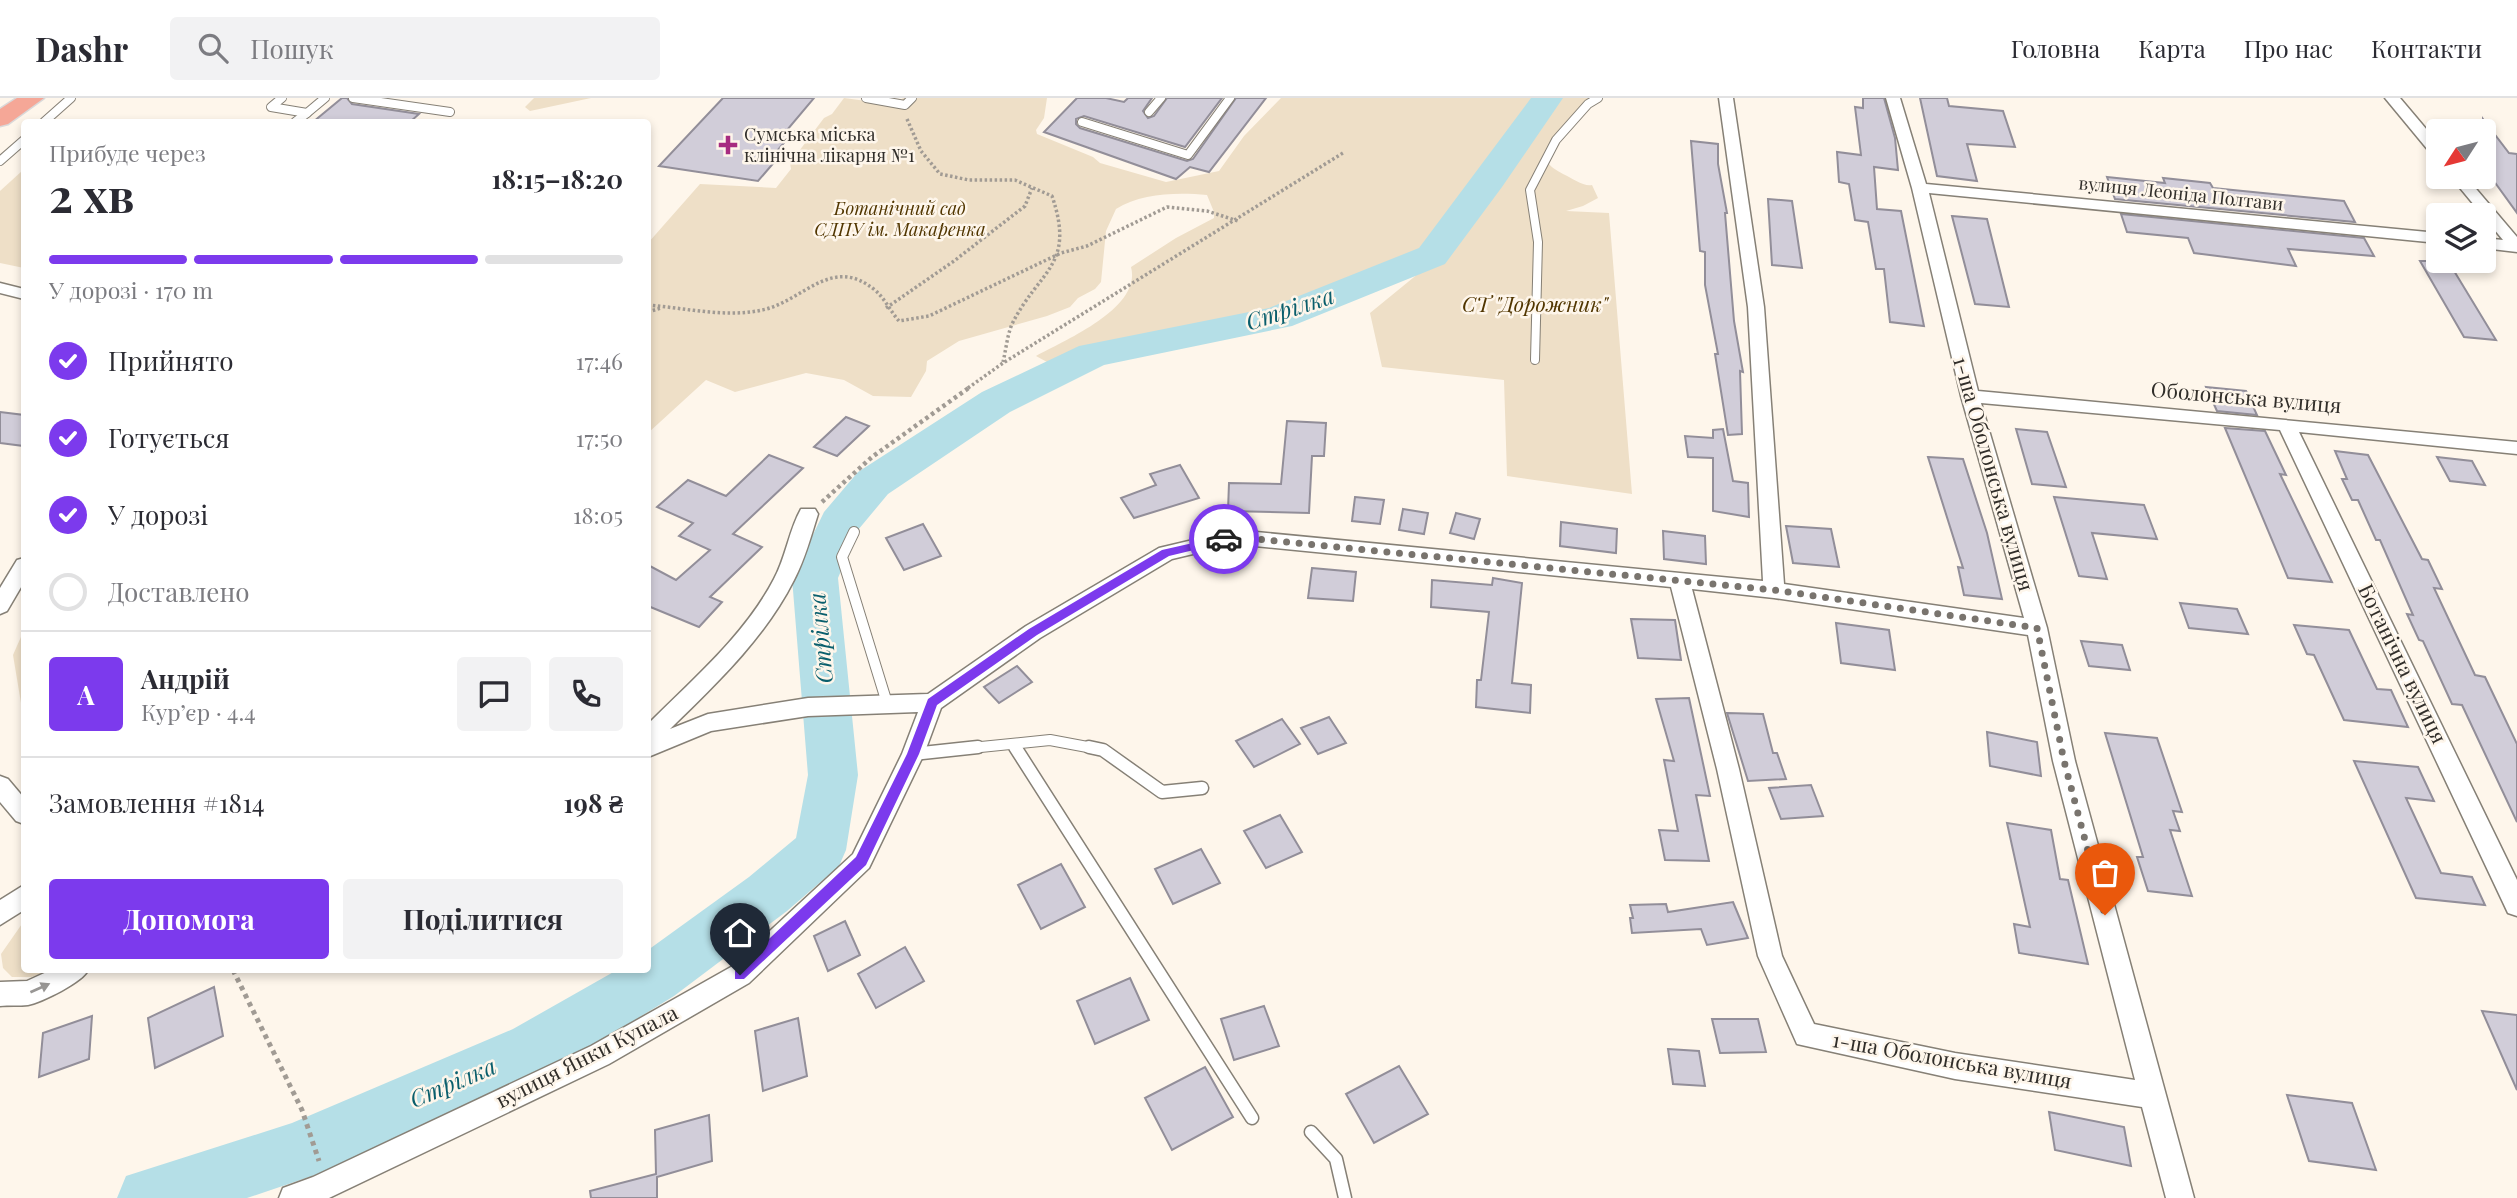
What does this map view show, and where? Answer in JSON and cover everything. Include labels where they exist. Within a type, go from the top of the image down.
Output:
[{"type":"main road","points":[[0,119],[33,98]]},
{"type":"street","points":[[1727,98],[1756,307],[1774,590]]},
{"type":"street","name":"1-ша Оболонська вулиця","points":[[1893,98],[1920,188],[1970,396],[2037,628],[2064,761],[2180,1198]]},
{"type":"street","points":[[2392,98],[2426,139]]},
{"type":"street","name":"вулиця Леоніда Полтави","points":[[1920,188],[2426,237]]},
{"type":"street","points":[[2468,189],[2517,246]]},
{"type":"street","points":[[2496,244],[2517,246]]},
{"type":"street","points":[[0,288],[21,292]]},
{"type":"street","name":"Оболонська вулиця","points":[[1970,396],[2517,448]]},
{"type":"street","name":"Ботанічна вулиця","points":[[2286,424],[2517,905]]},
{"type":"street","points":[[651,734],[730,657],[779,588],[796,552],[808,514]]},
{"type":"street","points":[[651,746],[708,723],[808,707],[932,703],[1033,632],[1166,553],[1235,537],[1679,579],[2037,628]]},
{"type":"street","points":[[0,606],[14,569]]},
{"type":"street","name":"1-ша Оболонська вулиця","points":[[1679,579],[1728,769],[1770,956],[1806,1035],[1955,1066],[2152,1095]]},
{"type":"street","name":"вулиця Янки Купала","points":[[310,1195],[600,1055],[740,975],[861,861],[913,754],[932,703]]},
{"type":"street","points":[[0,786],[21,810]]},
{"type":"street","points":[[0,914],[21,898]]},
{"type":"street","points":[[0,993],[29,993],[70,973]]},
{"type":"lane","points":[[47,119],[71,98]]},
{"type":"lane","points":[[282,98],[271,107],[307,113]]},
{"type":"lane","points":[[299,119],[325,98]]},
{"type":"lane","points":[[354,98],[450,112]]},
{"type":"lane","points":[[866,98],[905,105],[912,98]]},
{"type":"lane","points":[[1149,112],[1161,98]]},
{"type":"lane","points":[[1082,122],[1188,155],[1230,98]]},
{"type":"lane","points":[[1535,360],[1538,242],[1530,190],[1556,140],[1588,104],[1598,98]]},
{"type":"lane","points":[[0,161],[21,142]]},
{"type":"lane","points":[[854,532],[842,557],[887,703]]},
{"type":"lane","points":[[913,754],[1050,740],[1103,750],[1162,792],[1202,788]]},
{"type":"lane","points":[[1013,744],[1252,1118]]},
{"type":"lane","points":[[1311,1132],[1336,1159],[1345,1198]]},
{"type":"path","points":[[905,105],[907,123],[921,151],[940,174],[969,180],[1015,180],[1052,196],[1060,215],[1061,253],[1012,323],[1003,363]]},
{"type":"path","points":[[808,514],[846,483],[872,457],[1003,363],[1116,292],[1238,221],[1343,153]]},
{"type":"path","points":[[886,308],[954,261],[1024,206],[1032,187]]},
{"type":"path","points":[[651,305],[717,311],[761,311],[783,304],[825,277],[848,276],[875,289],[886,308],[899,321],[929,316],[1061,253],[1087,246],[1167,207],[1207,211],[1238,221]]},
{"type":"path","points":[[651,311],[665,306]]},
{"type":"path","points":[[234,973],[302,1111],[319,1160]]},
{"type":"green space","points":[[534,98],[591,98],[530,111],[525,107]]},
{"type":"green space","points":[[844,98],[896,105],[903,98],[1047,98],[1044,118],[1036,130],[1037,134],[1093,157],[1100,163],[1166,182],[1219,171],[1244,136],[1281,98],[1590,98],[1555,135],[1547,152],[1547,160],[1563,174],[1592,185],[1598,198],[1566,211],[1609,213],[1632,494],[1507,476],[1504,380],[1382,367],[1370,313],[1419,273],[1230,335],[1177,340],[1058,368],[1036,356],[1082,332],[1113,309],[1125,296],[1131,282],[1131,267],[1214,218],[1207,195],[1196,194],[1148,197],[1116,209],[1106,231],[1101,282],[1095,289],[1078,298],[1070,307],[1047,316],[959,341],[927,361],[926,371],[911,397],[873,396],[844,380],[806,373],[735,392],[706,380],[651,430],[651,240],[700,184],[776,188],[791,169],[790,163],[824,118],[832,114]]},
{"type":"green space","points":[[21,172],[21,267],[0,263],[0,191]]},
{"type":"green space","points":[[21,637],[21,703],[13,655]]},
{"type":"green space","points":[[21,925],[21,973],[44,973],[31,977],[12,977],[3,968],[1,954]]},
{"type":"building","points":[[342,98],[347,98],[352,104],[419,114],[413,119],[317,119]]},
{"type":"building","points":[[723,98],[814,98],[787,130],[794,131],[771,158],[777,159],[758,181],[659,166]]},
{"type":"building","points":[[1077,98],[1106,98],[1124,102],[1128,98],[1152,98],[1143,111],[1148,118],[1154,116],[1167,98],[1222,98],[1185,147],[1084,116],[1076,119],[1080,128],[1187,161],[1193,159],[1236,98],[1266,98],[1209,172],[1190,167],[1176,179],[1044,132]]},
{"type":"building","points":[[1863,98],[1884,98],[1895,138],[1898,170],[1874,167],[1877,209],[1901,211],[1924,326],[1890,322],[1884,269],[1876,269],[1868,222],[1855,220],[1849,184],[1839,182],[1837,152],[1861,155],[1855,107],[1863,108]]},
{"type":"building","points":[[1920,98],[1947,98],[1949,106],[2003,111],[2015,147],[1967,144],[1977,181],[1937,176]]},
{"type":"building","points":[[2496,136],[2509,153],[2517,154],[2517,213],[2496,184]]},
{"type":"building","points":[[1691,141],[1718,144],[1718,164],[1727,213],[1734,321],[1743,372],[1740,371],[1742,434],[1728,435],[1715,354],[1718,354],[1705,285],[1705,252],[1700,251]]},
{"type":"building","points":[[2107,177],[2165,183],[2163,178],[2210,183],[2213,188],[2344,201],[2355,222],[2115,199]]},
{"type":"building","points":[[1768,199],[1792,201],[1802,268],[1772,265]]},
{"type":"building","points":[[2121,214],[2364,238],[2374,256],[2288,249],[2296,266],[2194,253],[2188,238],[2127,232]]},
{"type":"building","points":[[1952,216],[1987,219],[2009,307],[1975,304]]},
{"type":"building","points":[[2420,261],[2426,261],[2426,271]]},
{"type":"building","points":[[2427,273],[2455,273],[2496,340],[2464,337]]},
{"type":"building","points":[[2206,387],[2246,391],[2257,415],[2217,411]]},
{"type":"building","points":[[0,412],[21,415],[21,446],[0,443]]},
{"type":"building","points":[[846,417],[869,426],[837,456],[814,447]]},
{"type":"building","points":[[1287,421],[1326,423],[1324,456],[1312,456],[1309,513],[1228,511],[1229,483],[1281,484]]},
{"type":"building","points":[[2225,428],[2265,431],[2286,475],[2280,474],[2332,582],[2288,578]]},
{"type":"building","points":[[1723,429],[1733,481],[1748,483],[1749,517],[1713,511],[1713,458],[1688,457],[1685,436],[1713,438],[1713,430]]},
{"type":"building","points":[[2016,429],[2047,432],[2066,487],[2032,484]]},
{"type":"building","points":[[2335,451],[2368,455],[2422,559],[2428,560],[2442,589],[2434,588],[2475,675],[2485,677],[2517,744],[2517,822],[2462,705],[2452,704],[2423,641],[2419,640],[2407,614],[2413,615],[2380,540],[2376,540],[2358,500],[2352,500],[2342,479],[2347,479]]},
{"type":"building","points":[[769,455],[803,468],[733,534],[762,547],[710,597],[722,602],[699,627],[651,607],[651,567],[676,580],[710,550],[679,536],[693,523],[657,507],[688,480],[726,496]]},
{"type":"building","points":[[1928,457],[1963,459],[1987,533],[2002,599],[1964,595],[1958,567],[1963,568]]},
{"type":"building","points":[[2437,457],[2472,461],[2485,485],[2450,481]]},
{"type":"building","points":[[1180,465],[1199,498],[1134,518],[1121,498],[1156,485],[1150,474]]},
{"type":"building","points":[[1355,497],[1384,500],[1380,524],[1352,521]]},
{"type":"building","points":[[2054,497],[2144,505],[2157,539],[2092,533],[2107,579],[2079,576]]},
{"type":"building","points":[[1403,509],[1428,513],[1424,534],[1399,530]]},
{"type":"building","points":[[1456,513],[1480,519],[1474,539],[1450,533]]},
{"type":"building","points":[[1561,522],[1617,529],[1616,553],[1560,546]]},
{"type":"building","points":[[923,524],[941,556],[904,570],[886,538]]},
{"type":"building","points":[[1786,526],[1831,529],[1839,567],[1793,563]]},
{"type":"building","points":[[1663,531],[1705,536],[1706,564],[1664,559]]},
{"type":"building","points":[[1312,568],[1356,572],[1353,601],[1308,598]]},
{"type":"building","points":[[1493,578],[1522,583],[1512,683],[1531,685],[1530,713],[1476,707],[1477,680],[1481,680],[1489,612],[1431,607],[1432,580],[1492,585]]},
{"type":"building","points":[[2180,603],[2237,609],[2248,634],[2189,628]]},
{"type":"building","points":[[1631,619],[1675,620],[1681,660],[1638,658]]},
{"type":"building","points":[[1836,623],[1889,630],[1895,670],[1841,663]]},
{"type":"building","points":[[2294,625],[2349,630],[2377,689],[2391,690],[2408,727],[2344,720],[2314,655],[2307,654]]},
{"type":"building","points":[[2081,641],[2122,645],[2130,670],[2089,666]]},
{"type":"building","points":[[1017,666],[1032,682],[999,703],[984,687]]},
{"type":"building","points":[[1689,698],[1710,796],[1696,795],[1709,861],[1665,860],[1659,830],[1678,831],[1664,760],[1674,761],[1656,699]]},
{"type":"building","points":[[1727,713],[1763,714],[1773,753],[1777,753],[1786,779],[1748,781]]},
{"type":"building","points":[[1329,717],[1346,743],[1318,754],[1301,728]]},
{"type":"building","points":[[1282,719],[1300,744],[1254,767],[1236,741]]},
{"type":"building","points":[[1987,732],[2037,742],[2041,776],[1990,766]]},
{"type":"building","points":[[2105,733],[2157,738],[2182,812],[2173,811],[2180,831],[2170,830],[2192,896],[2148,891],[2137,857],[2143,857]]},
{"type":"building","points":[[2354,761],[2418,767],[2434,801],[2406,798],[2441,873],[2472,877],[2485,905],[2416,898]]},
{"type":"building","points":[[1811,785],[1823,816],[1781,819],[1769,788]]},
{"type":"building","points":[[1280,815],[1302,852],[1266,868],[1244,831]]},
{"type":"building","points":[[2007,823],[2051,830],[2060,879],[2068,880],[2088,964],[2019,953],[2014,924],[2030,927]]},
{"type":"building","points":[[1201,849],[1220,883],[1173,904],[1155,869]]},
{"type":"building","points":[[1061,864],[1085,907],[1041,929],[1018,885]]},
{"type":"building","points":[[1733,902],[1748,938],[1707,945],[1701,929],[1632,933],[1630,905],[1666,904],[1668,912]]},
{"type":"building","points":[[845,921],[860,955],[828,971],[814,936]]},
{"type":"building","points":[[905,947],[924,981],[876,1008],[858,974]]},
{"type":"building","points":[[1130,978],[1149,1020],[1095,1044],[1077,1001]]},
{"type":"building","points":[[214,987],[223,1036],[155,1068],[148,1018]]},
{"type":"building","points":[[1264,1006],[1279,1046],[1234,1060],[1221,1019]]},
{"type":"building","points":[[2482,1011],[2517,1015],[2517,1090]]},
{"type":"building","points":[[92,1016],[89,1059],[39,1077],[43,1033]]},
{"type":"building","points":[[798,1018],[807,1076],[763,1091],[755,1031]]},
{"type":"building","points":[[1712,1019],[1758,1019],[1766,1052],[1720,1053]]},
{"type":"building","points":[[1668,1049],[1699,1051],[1705,1086],[1673,1084]]},
{"type":"building","points":[[1399,1066],[1428,1114],[1374,1143],[1346,1094]]},
{"type":"building","points":[[1205,1067],[1233,1117],[1172,1150],[1145,1098]]},
{"type":"building","points":[[2287,1095],[2352,1103],[2376,1170],[2309,1161]]},
{"type":"building","points":[[2049,1112],[2124,1127],[2131,1166],[2055,1150]]},
{"type":"building","points":[[709,1115],[712,1161],[657,1177],[657,1198],[591,1198],[590,1191],[656,1174],[655,1130]]},
{"type":"waterway","name":"Стрілка","points":[[148,1198],[293,1153],[534,1049],[654,978],[768,894],[820,850],[833,775],[815,578],[839,523],[873,483],[996,402],[1093,355],[1278,318],[1432,256],[1490,180],[1547,98]]},
{"type":"way so far","points":[[1224,539],[1235,537],[1727,584],[2037,628],[2064,761],[2105,915]]},
{"type":"place","name":"Сумська міська клінічна лікарня №1","points":[[728,145]]},
{"type":"route","points":[[740,975],[861,861],[913,754],[932,703],[1033,632],[1166,553],[1224,539]]},
{"type":"park label","name":"Ботанічний сад СДПУ ім. Макаренка","points":[[900,219]]},
{"type":"park label","name":"СТ \"Дорожник\"","points":[[1535,305]]}]
